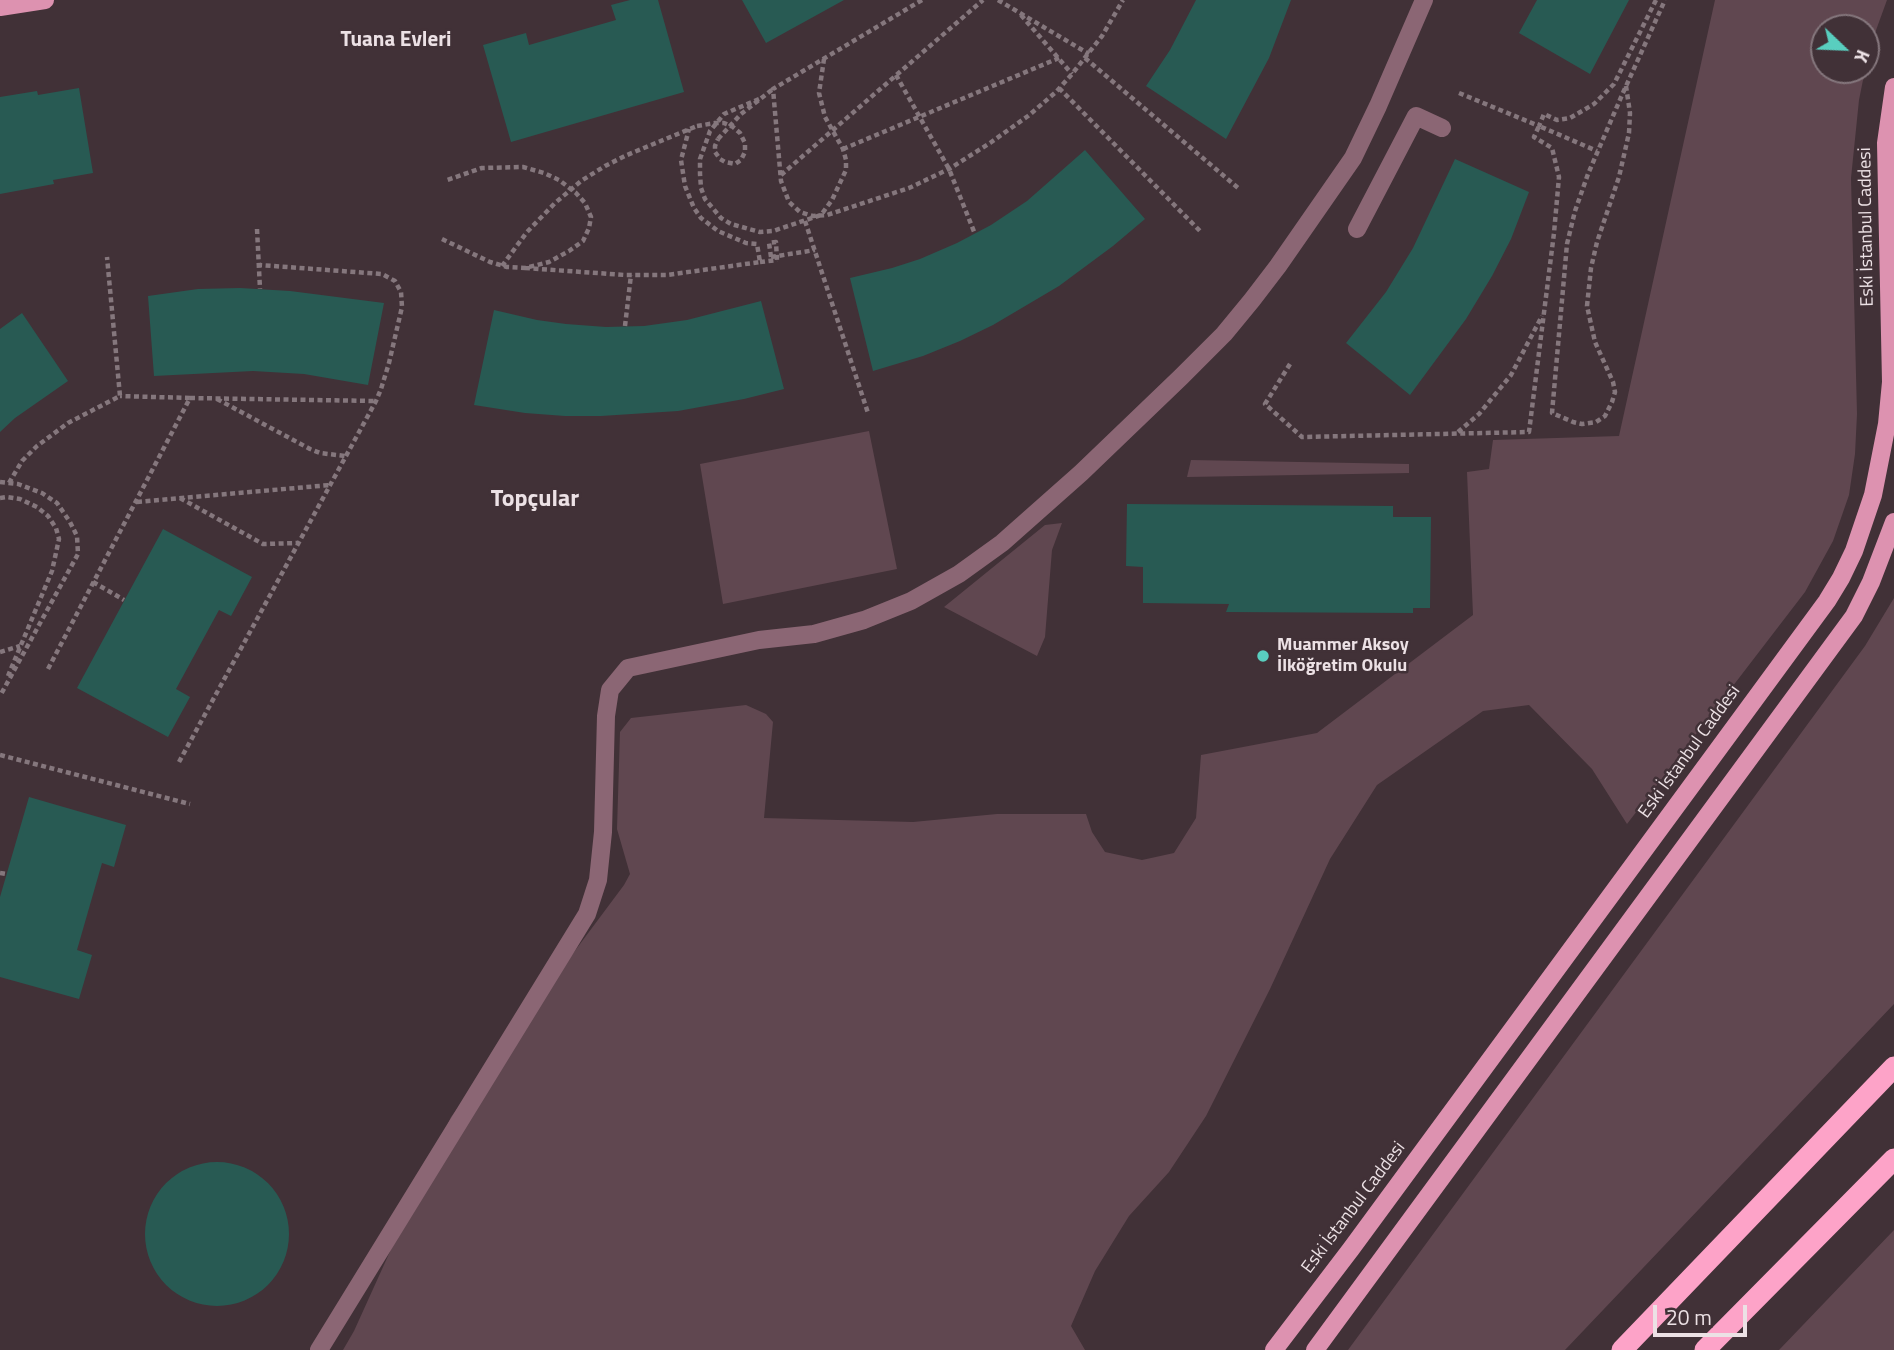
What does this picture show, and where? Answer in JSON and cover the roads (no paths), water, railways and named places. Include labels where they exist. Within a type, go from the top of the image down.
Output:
[{"type":"highway","points":[[1622,1350],[1894,1067]]},
{"type":"highway","points":[[1704,1350],[1894,1159]]},
{"type":"main road","points":[[0,8],[45,0]]},
{"type":"main road","name":"Eski İstanbul Caddesi","points":[[1274,1350],[1758,695],[1841,578],[1854,551],[1873,495],[1887,424],[1891,382],[1886,143],[1894,87]]},
{"type":"main road","points":[[1315,1350],[1854,616],[1871,582],[1894,522]]},
{"type":"street","points":[[319,1350],[587,914],[598,880],[603,832],[606,716],[610,690],[628,668],[759,640],[814,634],[864,620],[911,601],[959,575],[1002,544],[1181,377],[1224,334],[1252,300],[1353,158],[1424,0]]},
{"type":"street","points":[[1357,229],[1416,116],[1443,128]]},
{"type":"place","name":"Muammer Aksoy İlköğretim Okulu","points":[[1263,656]]},
{"type":"district","name":"Tuana Evleri","points":[[396,41]]},
{"type":"district","name":"Topçular","points":[[535,500]]}]
